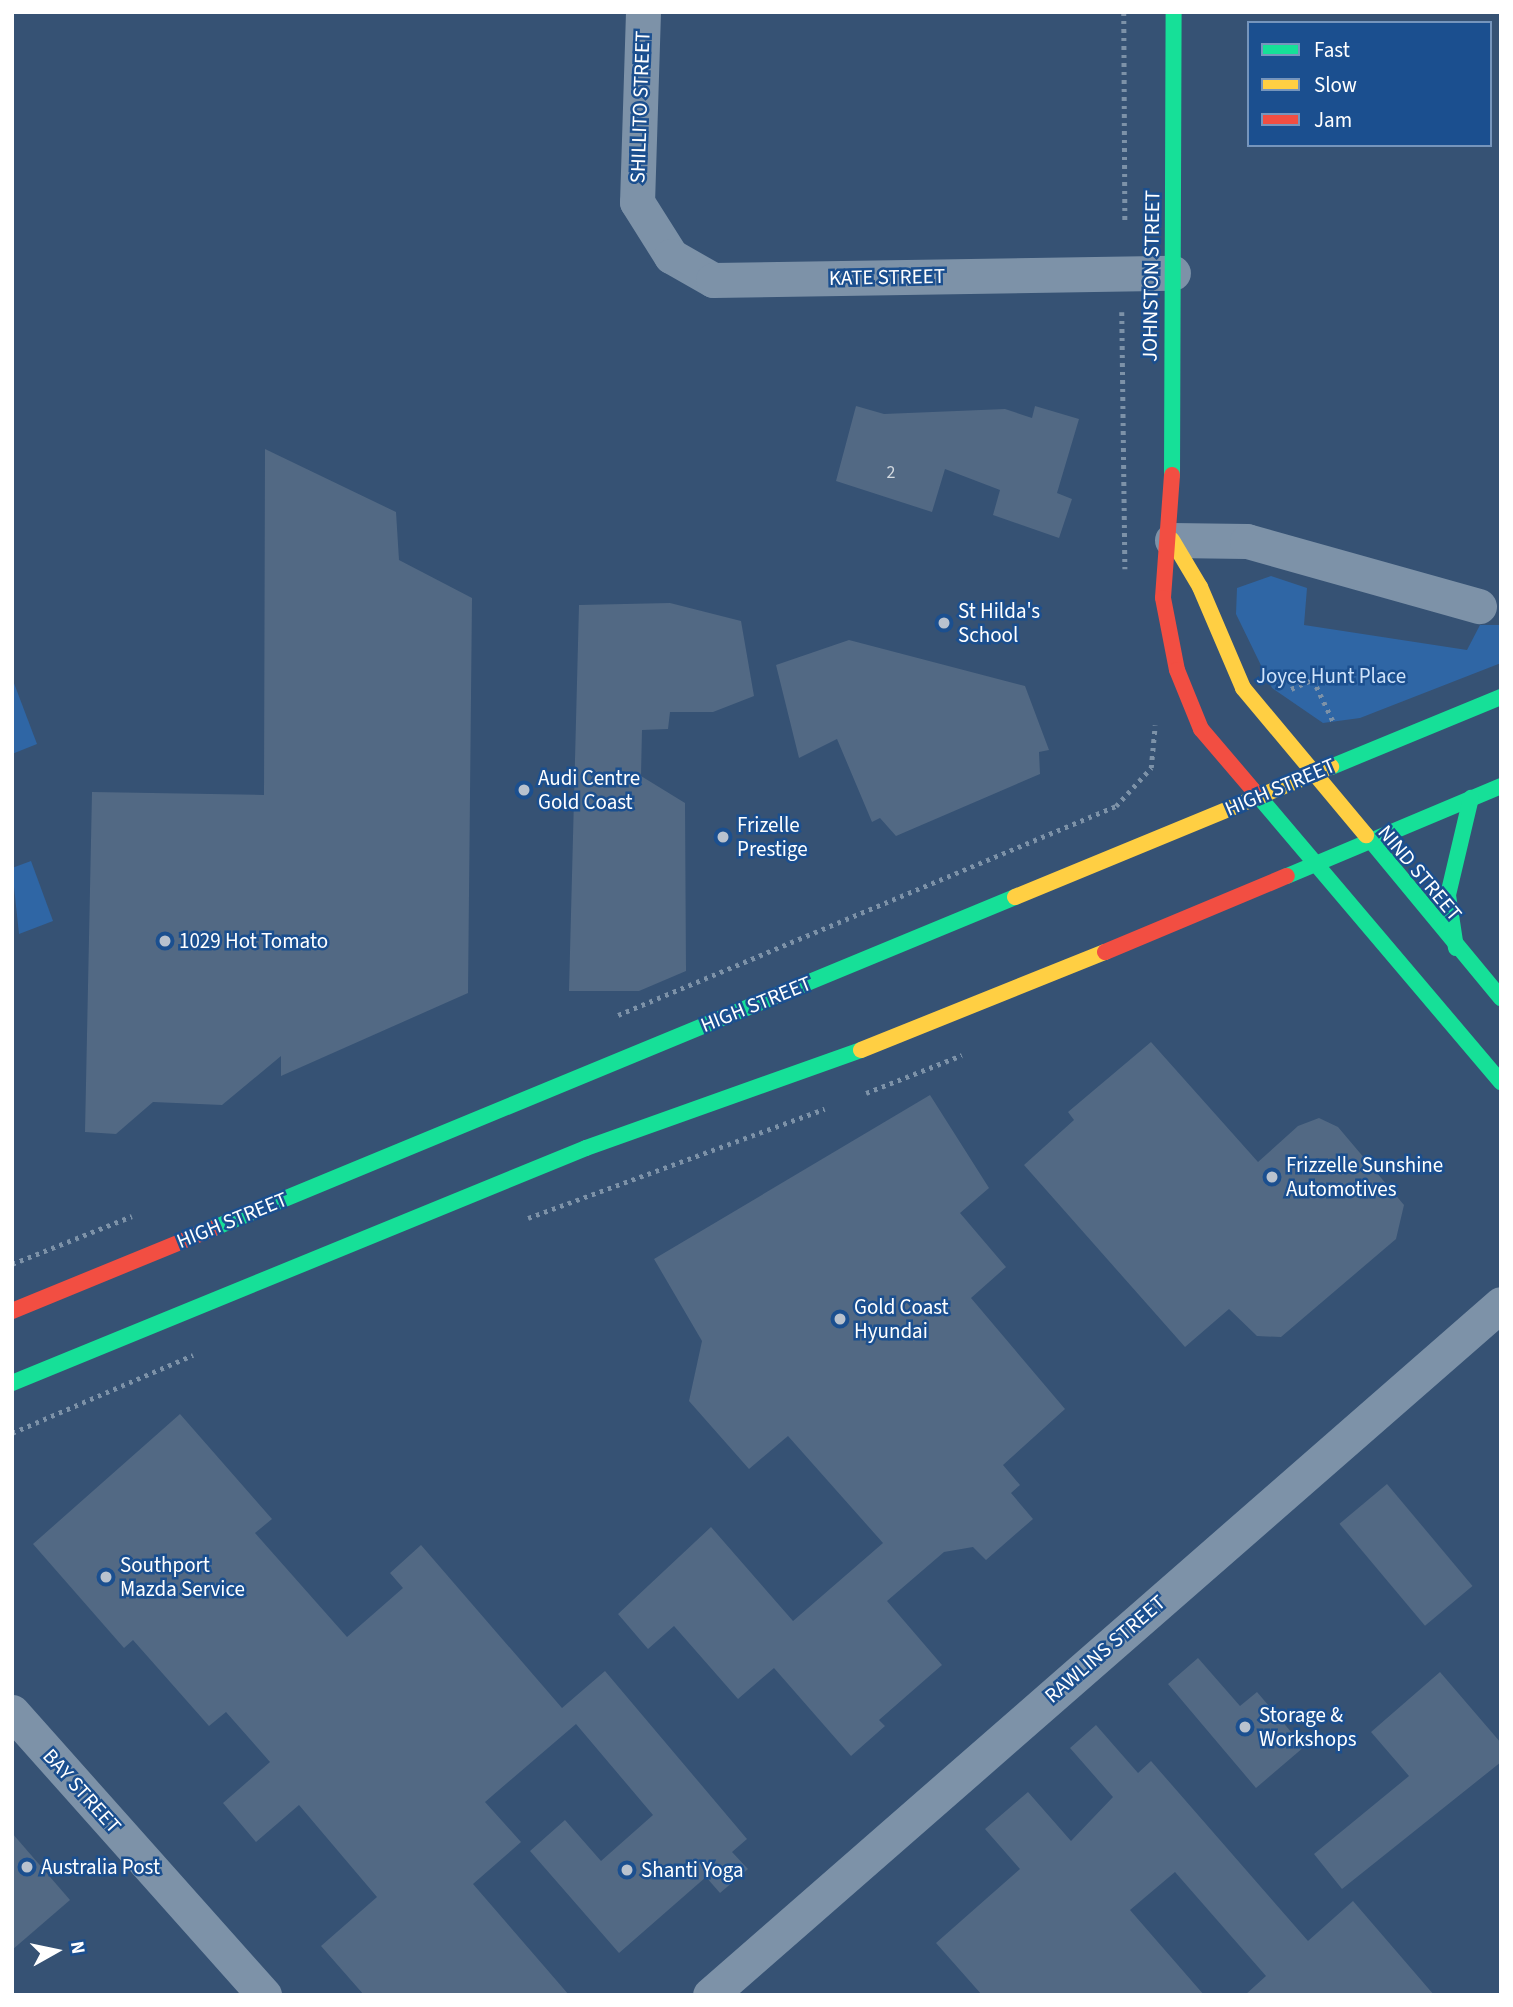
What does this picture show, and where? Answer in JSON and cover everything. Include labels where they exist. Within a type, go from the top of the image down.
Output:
[{"type":"main road","name":"JOHNSTON STREET","points":[[1174,12],[1172,540],[1163,598],[1177,670],[1201,729],[1314,865]]},
{"type":"main road","points":[[1172,540],[1200,587],[1243,688],[1309,774]]},
{"type":"main road","name":"HIGH STREET","points":[[12,1311],[1501,696]]},
{"type":"main road","name":"NIND STREET","points":[[1309,774],[1501,998]]},
{"type":"main road","points":[[12,1383],[586,1148],[819,1066],[1501,786]]},
{"type":"main road","points":[[1456,948],[1448,895],[1471,798]]},
{"type":"main road","points":[[1314,865],[1501,1082]]},
{"type":"street","name":"SHILLITO STREET","points":[[637,202],[643,12]]},
{"type":"street","name":"KATE STREET","points":[[637,202],[671,256],[713,279],[1173,274]]},
{"type":"street","points":[[1172,540],[1247,541],[1479,606]]},
{"type":"street","name":"RAWLINS STREET","points":[[710,1995],[1501,1304]]},
{"type":"street","name":"BAY STREET","points":[[12,1712],[264,1995]]},
{"type":"path","points":[[1125,12],[1125,224]]},
{"type":"path","points":[[1122,312],[1126,578]]},
{"type":"path","points":[[1278,695],[1312,679],[1333,721]]},
{"type":"path","points":[[606,1020],[1116,806],[1152,768],[1153,712]]},
{"type":"path","points":[[854,1098],[967,1053]]},
{"type":"path","points":[[517,1222],[828,1108]]},
{"type":"path","points":[[12,1264],[146,1211]]},
{"type":"path","points":[[12,1433],[201,1352]]},
{"type":"green space","name":"Joyce Hunt Place","points":[[1271,576],[1307,588],[1304,625],[1467,650],[1480,625],[1501,625],[1501,663],[1360,718],[1323,723],[1272,688],[1236,614],[1237,588]]},
{"type":"green space","points":[[12,678],[37,744],[12,754]]},
{"type":"green space","points":[[31,861],[53,921],[19,934],[12,868]]},
{"type":"building","points":[[856,406],[884,414],[1005,409],[1032,418],[1035,406],[1079,419],[1057,493],[1072,499],[1059,538],[993,515],[1000,490],[945,469],[932,512],[836,481]]},
{"type":"building","points":[[265,449],[396,512],[399,560],[472,598],[468,993],[281,1076],[281,1056],[222,1105],[153,1102],[116,1134],[85,1132],[92,792],[264,795]]},
{"type":"building","points":[[670,603],[741,621],[754,696],[713,712],[670,712],[668,729],[642,730],[641,776],[685,803],[686,971],[639,991],[569,991],[579,605]]},
{"type":"building","points":[[849,640],[1025,686],[1049,750],[1039,752],[1040,774],[896,836],[880,818],[872,822],[837,739],[799,758],[776,665]]},
{"type":"building","points":[[1151,1042],[1258,1162],[1298,1126],[1319,1118],[1338,1127],[1404,1205],[1396,1239],[1281,1337],[1257,1336],[1229,1309],[1185,1347],[1024,1165],[1074,1120],[1068,1112]]},
{"type":"building","name":"Gold Coast Hyundai","points":[[930,1095],[989,1188],[960,1213],[1006,1267],[971,1298],[1065,1409],[1003,1465],[1020,1485],[1011,1493],[1033,1519],[986,1560],[973,1547],[944,1552],[887,1601],[942,1665],[879,1720],[885,1726],[851,1756],[774,1668],[738,1699],[674,1626],[648,1649],[618,1614],[711,1527],[793,1621],[883,1543],[788,1436],[749,1469],[689,1401],[702,1341],[654,1259]]},
{"type":"building","points":[[180,1414],[272,1519],[255,1533],[347,1637],[403,1588],[390,1573],[421,1545],[562,1708],[605,1671],[747,1839],[732,1852],[748,1869],[720,1893],[706,1877],[619,1953],[530,1851],[565,1820],[601,1861],[653,1815],[576,1724],[485,1802],[521,1842],[473,1884],[569,1995],[364,1995],[321,1946],[377,1897],[299,1805],[256,1842],[223,1803],[270,1762],[226,1712],[209,1726],[133,1640],[124,1648],[33,1544]]},
{"type":"building","points":[[1387,1484],[1472,1586],[1425,1626],[1340,1524]]},
{"type":"building","name":"Storage & Workshops","points":[[1198,1658],[1240,1706],[1257,1692],[1304,1747],[1256,1788],[1168,1684]]},
{"type":"building","points":[[1440,1672],[1501,1743],[1501,1762],[1342,1889],[1314,1854],[1409,1776],[1371,1732]]},
{"type":"building","points":[[1096,1725],[1138,1773],[1151,1761],[1308,1941],[1353,1901],[1434,1995],[1245,1995],[1266,1976],[1175,1872],[1130,1910],[1204,1995],[982,1995],[936,1943],[1020,1869],[985,1829],[1028,1792],[1071,1841],[1113,1797],[1070,1748]]},
{"type":"building","name":"Australia Post","points":[[12,1833],[70,1900],[12,1950]]},
{"type":"traffic: fast","points":[[1172,475],[1174,12]]},
{"type":"traffic: fast","points":[[1331,767],[1501,697]]},
{"type":"traffic: fast","points":[[1287,876],[1501,786]]},
{"type":"traffic: fast","points":[[1254,791],[1501,1082]]},
{"type":"traffic: fast","points":[[1456,948],[1448,895],[1471,798]]},
{"type":"traffic: fast","points":[[1366,835],[1501,998]]},
{"type":"traffic: fast","points":[[214,1228],[1015,897]]},
{"type":"traffic: fast","points":[[12,1383],[586,1148],[861,1050]]},
{"type":"traffic: slow","points":[[1172,540],[1200,587],[1243,688],[1366,835]]},
{"type":"traffic: slow","points":[[1015,897],[1331,767]]},
{"type":"traffic: slow","points":[[861,1050],[1105,952]]},
{"type":"traffic: jam","points":[[1172,475],[1163,598],[1177,670],[1201,729],[1254,791]]},
{"type":"traffic: jam","points":[[1105,952],[1287,876]]},
{"type":"traffic: jam","points":[[12,1311],[214,1228]]},
{"type":"place","name":"St Hilda's School","points":[[944,623]]},
{"type":"place","name":"Audi Centre Gold Coast","points":[[524,790]]},
{"type":"place","name":"Frizelle Prestige","points":[[723,837]]},
{"type":"place","name":"1029 Hot Tomato","points":[[165,941]]},
{"type":"place","name":"Frizzelle Sunshine Automotives","points":[[1272,1177]]},
{"type":"place","name":"Gold Coast Hyundai","points":[[840,1319]]},
{"type":"place","name":"Southport Mazda Service","points":[[106,1577]]},
{"type":"place","name":"Storage & Workshops","points":[[1245,1727]]},
{"type":"place","name":"Australia Post","points":[[27,1867]]},
{"type":"place","name":"Shanti Yoga","points":[[627,1870]]}]
